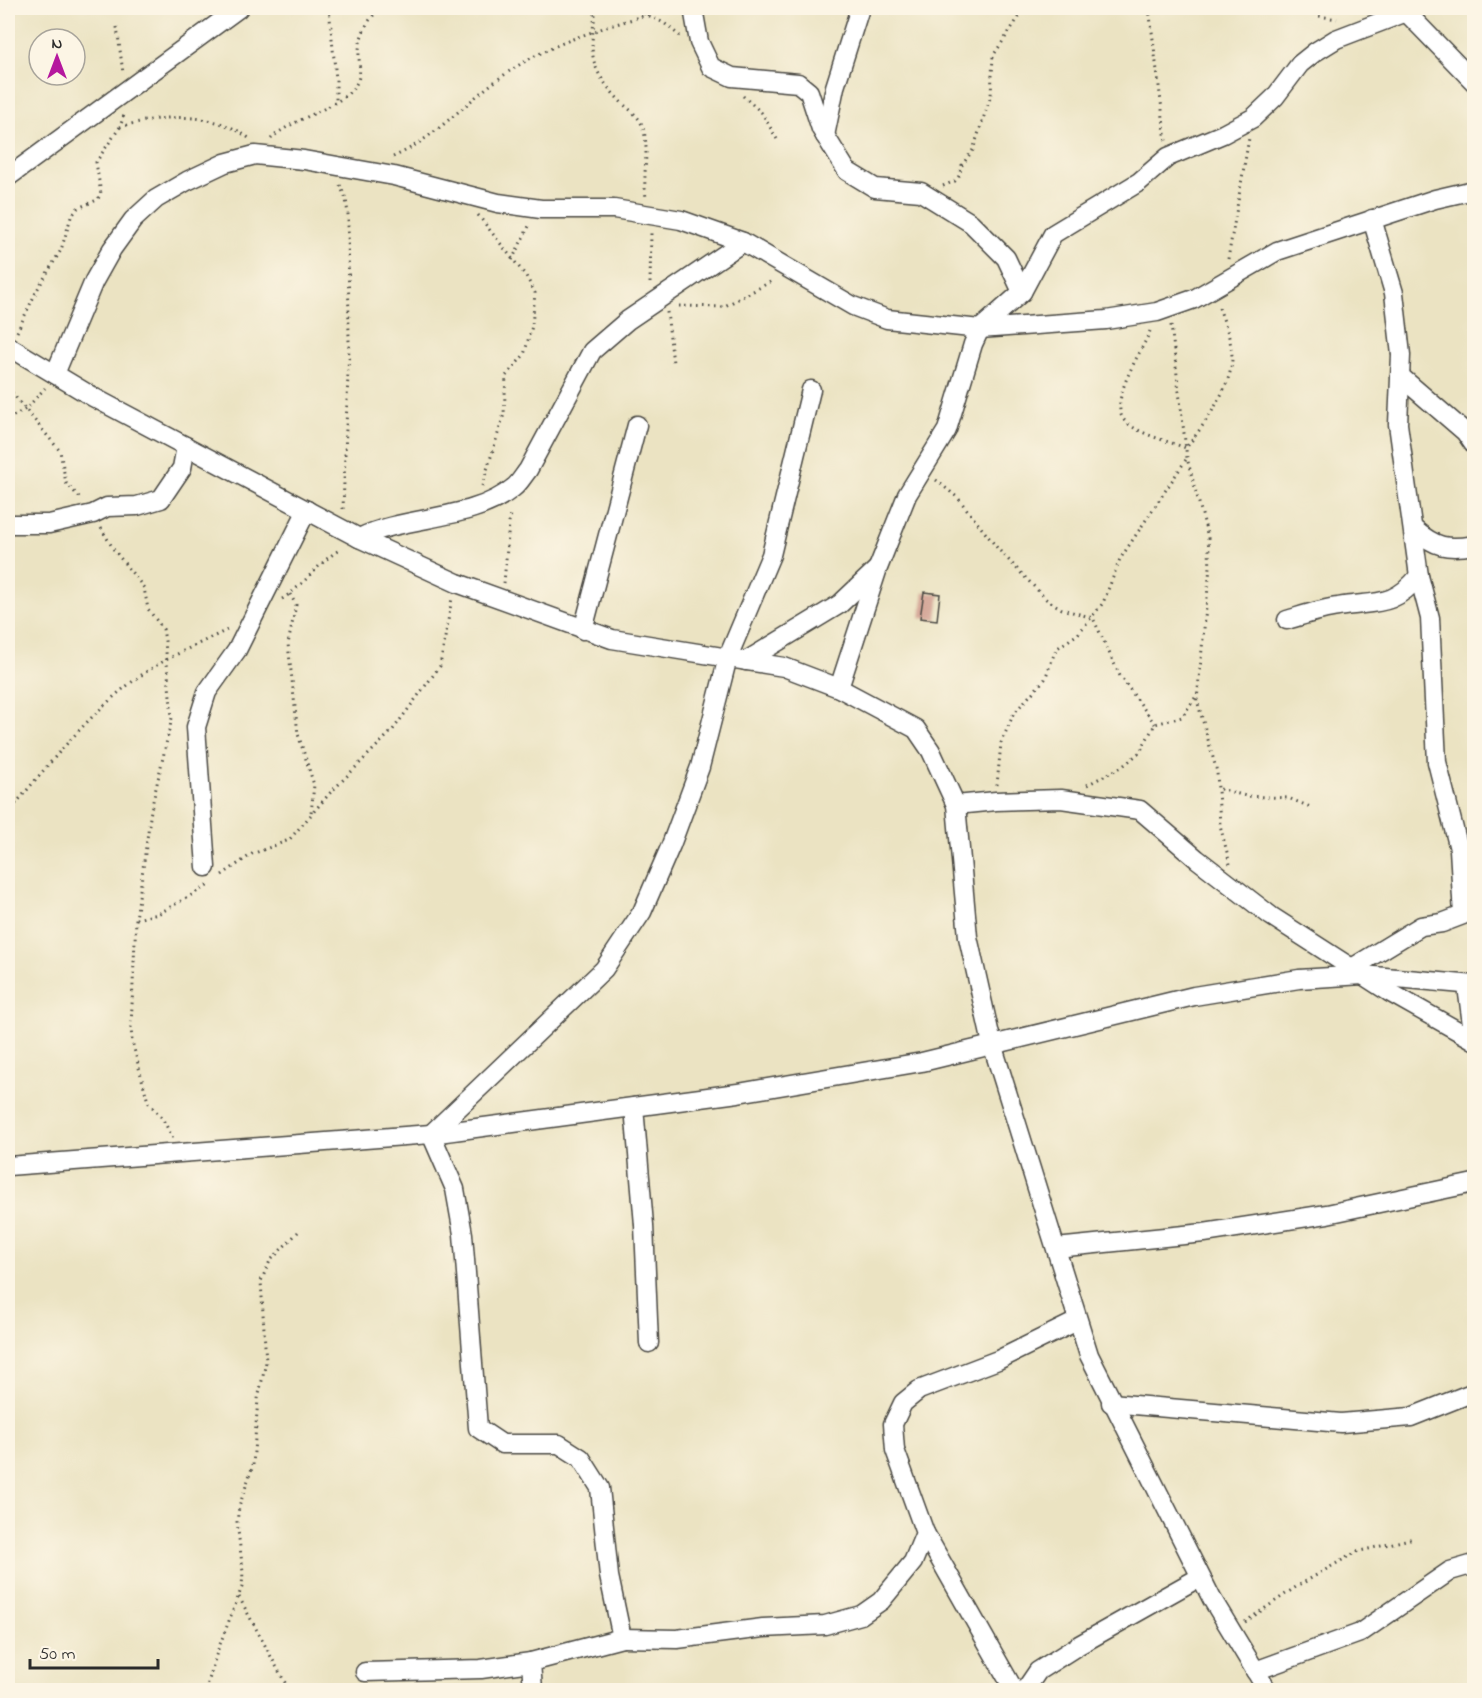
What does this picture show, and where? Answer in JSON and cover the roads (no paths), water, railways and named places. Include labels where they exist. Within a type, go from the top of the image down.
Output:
[{"type":"street","points":[[8,177],[125,88],[239,8]]},
{"type":"street","points":[[693,8],[699,42],[711,67],[732,77],[798,83],[809,92],[825,136],[847,171],[875,188],[921,192],[971,223],[1006,258],[1022,292]]},
{"type":"street","points":[[825,136],[835,87],[860,8]]},
{"type":"street","points":[[840,688],[878,568],[907,495],[947,430],[973,344],[980,329],[1022,292],[1053,234],[1139,182],[1168,157],[1223,134],[1253,118],[1275,97],[1299,64],[1315,52],[1336,39],[1412,10],[1474,82]]},
{"type":"street","points":[[55,374],[94,281],[112,249],[133,220],[156,199],[187,181],[225,163],[258,152],[361,170],[460,194],[541,209],[614,209],[650,214],[711,229],[743,242],[853,306],[887,319],[980,329],[1106,320],[1163,310],[1218,285],[1277,251],[1372,219],[1474,190]]},
{"type":"street","points":[[1358,972],[1421,926],[1442,923],[1463,915],[1460,849],[1437,762],[1430,618],[1419,576],[1398,424],[1401,355],[1394,293],[1372,219]]},
{"type":"street","points":[[352,534],[478,506],[515,488],[528,470],[592,351],[628,320],[656,305],[743,242]]},
{"type":"street","points":[[9,347],[186,446],[352,534],[457,584],[584,630],[636,644],[784,667],[840,688],[916,729],[931,751],[956,805],[968,937],[992,1044],[1077,1321],[1111,1402],[1200,1577],[1267,1690]]},
{"type":"street","points":[[1400,376],[1465,432],[1474,445]]},
{"type":"street","points":[[431,1134],[604,969],[642,912],[671,845],[700,767],[728,657],[771,555],[811,390]]},
{"type":"street","points":[[584,630],[637,425]]},
{"type":"street","points":[[8,524],[49,524],[93,514],[107,507],[137,506],[161,499],[182,468],[186,446]]},
{"type":"street","points":[[206,867],[196,727],[207,692],[237,650],[307,510]]},
{"type":"street","points":[[1414,529],[1432,544],[1458,548],[1474,545]]},
{"type":"street","points":[[746,661],[840,604],[878,568]]},
{"type":"street","points":[[1287,620],[1337,607],[1377,604],[1405,593],[1419,576]]},
{"type":"street","points":[[956,805],[1061,799],[1140,810],[1197,859],[1271,916],[1358,972],[1474,1040]]},
{"type":"street","points":[[8,1166],[431,1134],[738,1093],[899,1066],[1194,996],[1358,972],[1471,985],[1474,1040]]},
{"type":"street","points":[[634,1107],[644,1226],[649,1343]]},
{"type":"street","points":[[431,1134],[455,1189],[463,1234],[478,1428],[502,1444],[559,1444],[581,1458],[600,1488],[609,1576],[622,1638]]},
{"type":"street","points":[[1056,1248],[1204,1233],[1327,1214],[1474,1183]]},
{"type":"street","points":[[1014,1690],[925,1533],[895,1450],[893,1424],[903,1403],[919,1390],[998,1360],[1077,1321]]},
{"type":"street","points":[[1111,1402],[1341,1423],[1411,1417],[1474,1392]]},
{"type":"street","points":[[365,1672],[481,1669],[531,1662],[622,1638],[677,1639],[763,1628],[825,1625],[861,1615],[881,1601],[913,1562],[925,1533]]},
{"type":"street","points":[[1255,1671],[1360,1633],[1450,1571],[1474,1564]]},
{"type":"street","points":[[1025,1690],[1038,1671],[1078,1645],[1200,1577]]},
{"type":"street","points":[[531,1662],[533,1690]]}]
